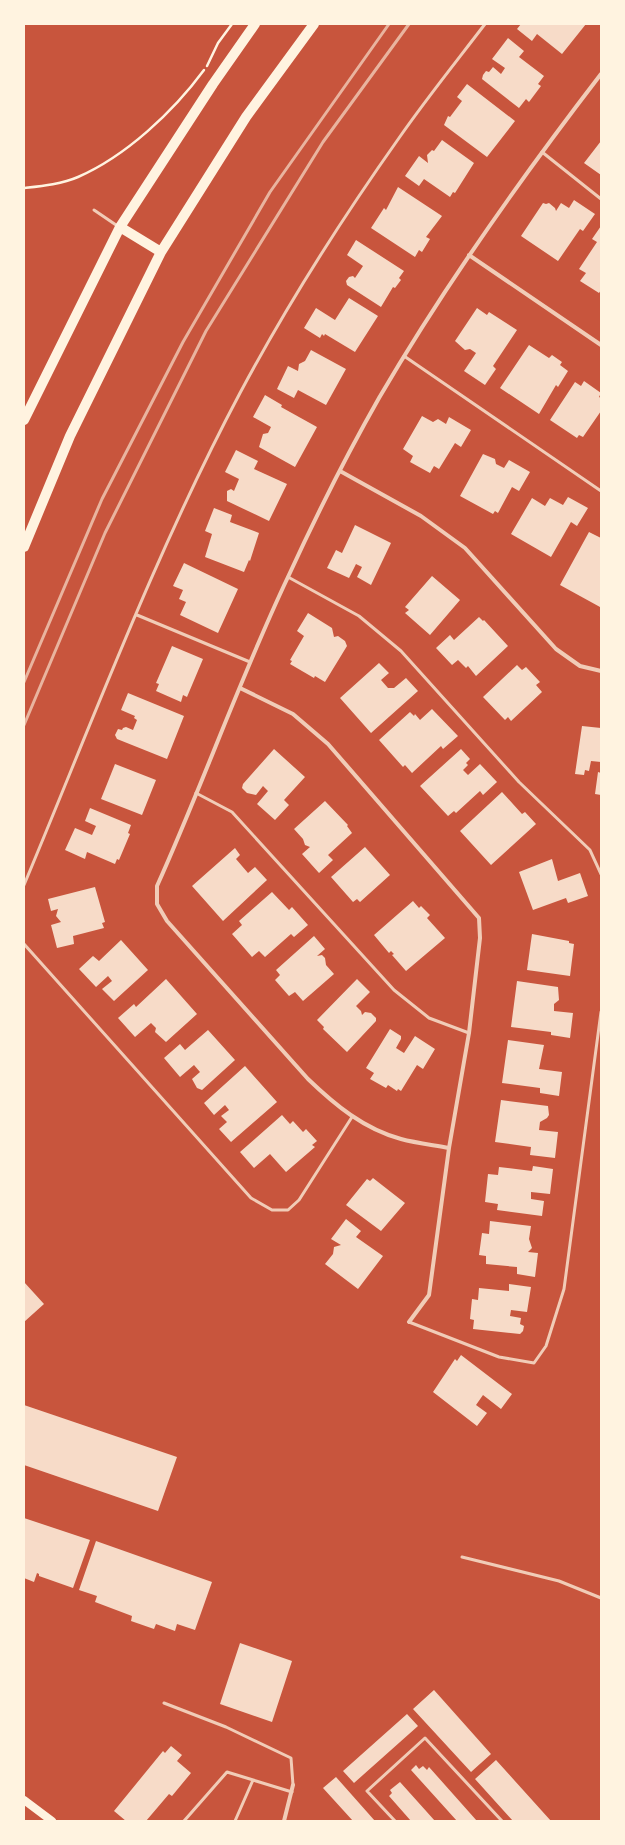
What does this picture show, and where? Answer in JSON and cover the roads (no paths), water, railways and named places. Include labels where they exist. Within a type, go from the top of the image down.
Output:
[{"type":"main road","points":[[24,420],[120,228],[213,84],[255,24]]},
{"type":"main road","points":[[24,547],[70,436],[161,252],[246,118],[314,24]]},
{"type":"main road","points":[[120,228],[161,252]]},
{"type":"main road","points":[[24,1800],[52,1821]]},
{"type":"street","points":[[449,1148],[400,1139],[352,1117],[329,1099],[308,1079],[172,927],[157,904],[157,886],[250,662],[288,577],[340,471],[379,399],[404,356],[469,255],[542,152],[601,74]]},
{"type":"street","points":[[469,255],[601,345]]},
{"type":"street","points":[[340,471],[421,516],[465,548],[556,649],[580,666],[601,670]]},
{"type":"street","points":[[240,688],[292,714],[328,744],[479,918],[480,938],[468,1032],[449,1148],[429,1295],[409,1322]]},
{"type":"street","points":[[284,1821],[293,1784]]},
{"type":"lane","points":[[24,885],[179,516],[240,394],[290,304],[338,227],[399,137],[485,24]]},
{"type":"lane","points":[[542,152],[601,199]]},
{"type":"lane","points":[[94,210],[120,228]]},
{"type":"lane","points":[[404,356],[601,491]]},
{"type":"lane","points":[[288,577],[359,616],[401,651],[519,782],[590,850],[601,874]]},
{"type":"lane","points":[[137,615],[250,662]]},
{"type":"lane","points":[[196,793],[232,812],[394,990],[429,1018],[468,1032]]},
{"type":"lane","points":[[24,944],[251,1198],[272,1210],[288,1210],[299,1200],[352,1117]]},
{"type":"lane","points":[[409,1322],[499,1357],[527,1362],[534,1363],[546,1346],[564,1289],[601,1012]]},
{"type":"lane","points":[[462,1557],[559,1581],[601,1598]]},
{"type":"lane","points":[[164,1703],[226,1727],[291,1758],[293,1784]]},
{"type":"lane","points":[[395,1821],[367,1791],[425,1738],[502,1821]]},
{"type":"lane","points":[[184,1821],[226,1772],[292,1792]]},
{"type":"lane","points":[[235,1821],[253,1780]]},
{"type":"railway","points":[[24,682],[102,499],[183,342],[270,192],[389,24]]},
{"type":"railway","points":[[24,725],[105,533],[206,331],[323,142],[409,24]]}]
